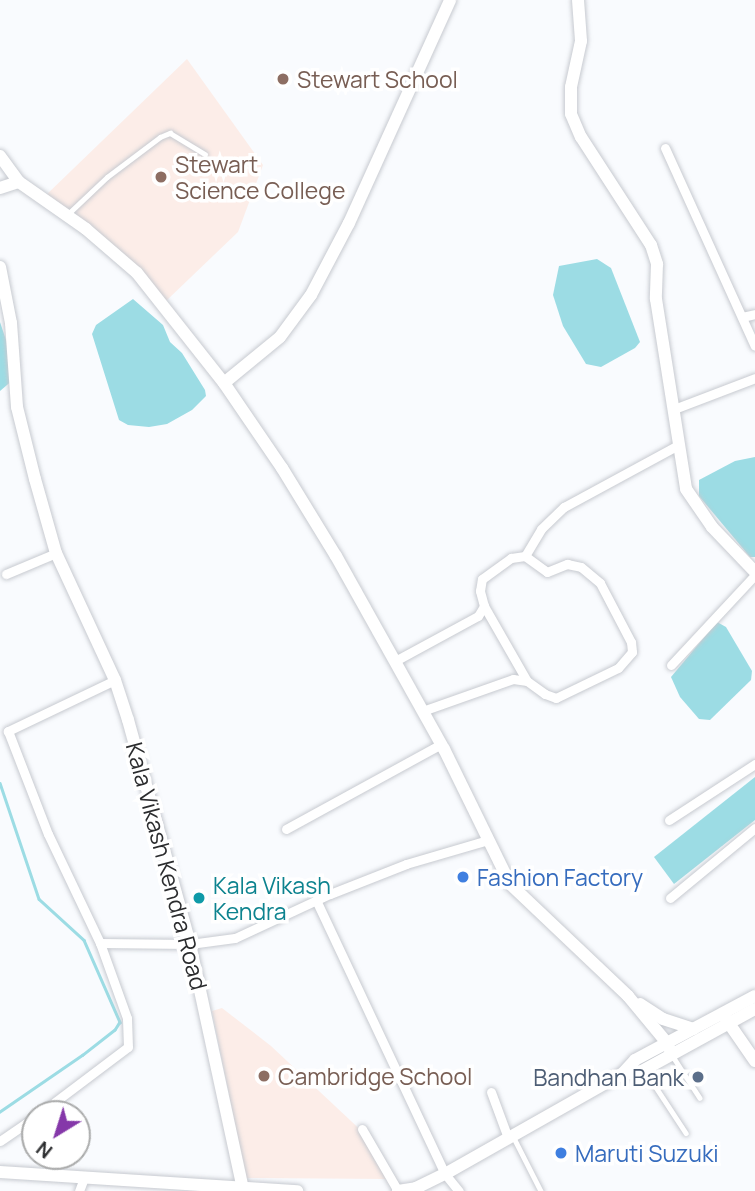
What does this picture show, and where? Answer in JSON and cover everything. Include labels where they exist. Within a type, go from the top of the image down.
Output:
[{"type":"main road","points":[[223,383],[281,337],[311,295],[360,200],[450,0]]},
{"type":"main road","points":[[578,0],[581,41],[571,88],[571,114],[581,137],[651,245],[657,264],[656,299],[686,489],[712,527],[755,574]]},
{"type":"main road","points":[[0,156],[19,182],[66,215],[137,273],[223,383],[282,468],[394,661],[440,744],[510,884],[628,996],[670,1049]]},
{"type":"main road","points":[[0,188],[19,182]]},
{"type":"main road","name":"Kala Vikash Kendra Road","points":[[0,267],[11,323],[17,407],[56,553],[115,680],[190,944],[243,1189]]},
{"type":"main road","points":[[628,996],[663,1019],[693,1029]]},
{"type":"main road","points":[[398,1191],[416,1188],[446,1174],[622,1074],[635,1060],[670,1049],[725,1018],[755,996]]},
{"type":"main road","points":[[622,1074],[645,1070],[693,1029],[755,1009]]},
{"type":"main road","points":[[725,1018],[755,1061]]},
{"type":"main road","points":[[0,1172],[297,1191]]},
{"type":"street","points":[[665,148],[755,346]]},
{"type":"street","points":[[742,317],[755,314]]},
{"type":"street","points":[[674,409],[755,378]]},
{"type":"street","points":[[525,556],[541,529],[564,508],[677,445]]},
{"type":"street","points":[[6,574],[56,553]]},
{"type":"street","points":[[525,556],[547,572],[567,564],[581,566],[600,583],[625,630],[632,652],[618,668],[556,698],[545,694],[527,681],[484,606],[480,591],[482,579],[511,558],[525,556]]},
{"type":"street","points":[[671,665],[755,574]]},
{"type":"street","points":[[394,661],[478,616],[484,606]]},
{"type":"street","points":[[422,711],[513,679],[527,681]]},
{"type":"street","points":[[57,1100],[128,1047],[127,1018],[100,943],[48,834],[8,731],[115,680]]},
{"type":"street","points":[[286,828],[440,744]]},
{"type":"street","points":[[669,820],[755,764]]},
{"type":"street","points":[[670,898],[755,828]]},
{"type":"street","points":[[100,943],[190,944],[234,938],[316,900],[406,864],[488,840]]},
{"type":"street","points":[[316,900],[446,1174],[459,1191]]},
{"type":"street","points":[[491,1092],[511,1137]]},
{"type":"street","points":[[0,1141],[21,1126]]},
{"type":"street","points":[[362,1129],[398,1191]]},
{"type":"street","points":[[79,1191],[84,1178]]},
{"type":"lane","points":[[66,215],[107,177],[160,137],[170,133],[205,154]]},
{"type":"lane","points":[[670,1049],[700,1098]]},
{"type":"lane","points":[[645,1070],[685,1133]]},
{"type":"lane","points":[[511,1137],[541,1191]]},
{"type":"shaded area","name":"Stewart Science College","points":[[187,59],[263,165],[238,232],[166,301],[44,197]]},
{"type":"shaded area","name":"Cambridge School","points":[[222,1008],[271,1046],[367,1136],[389,1179],[246,1178],[212,1011]]},
{"type":"water","points":[[597,259],[611,268],[640,342],[635,348],[601,367],[586,364],[563,326],[553,295],[559,266]]},
{"type":"water","points":[[133,299],[163,325],[170,342],[182,353],[205,390],[206,396],[192,410],[167,424],[149,427],[128,425],[119,420],[92,334],[96,325]]},
{"type":"water","points":[[0,322],[15,367],[14,379],[0,391]]},
{"type":"water","points":[[755,457],[755,557],[750,557],[699,496],[699,480],[735,461]]},
{"type":"water","points":[[717,622],[726,627],[752,671],[751,680],[710,720],[699,719],[680,697],[671,677]]},
{"type":"water","points":[[755,777],[755,820],[674,884],[654,857]]},
{"type":"waterway","points":[[0,783],[39,899],[84,940],[120,1022],[115,1030],[83,1055],[0,1112]]},
{"type":"place","name":"Stewart School","points":[[283,79]]},
{"type":"place","name":"Stewart Science College","points":[[161,177]]},
{"type":"place","name":"Fashion Factory","points":[[463,877]]},
{"type":"place","name":"Kala Vikash Kendra","points":[[199,898]]},
{"type":"place","name":"Cambridge School","points":[[264,1076]]},
{"type":"place","name":"Bandhan Bank","points":[[698,1077]]},
{"type":"place","name":"Maruti Suzuki","points":[[561,1153]]}]
